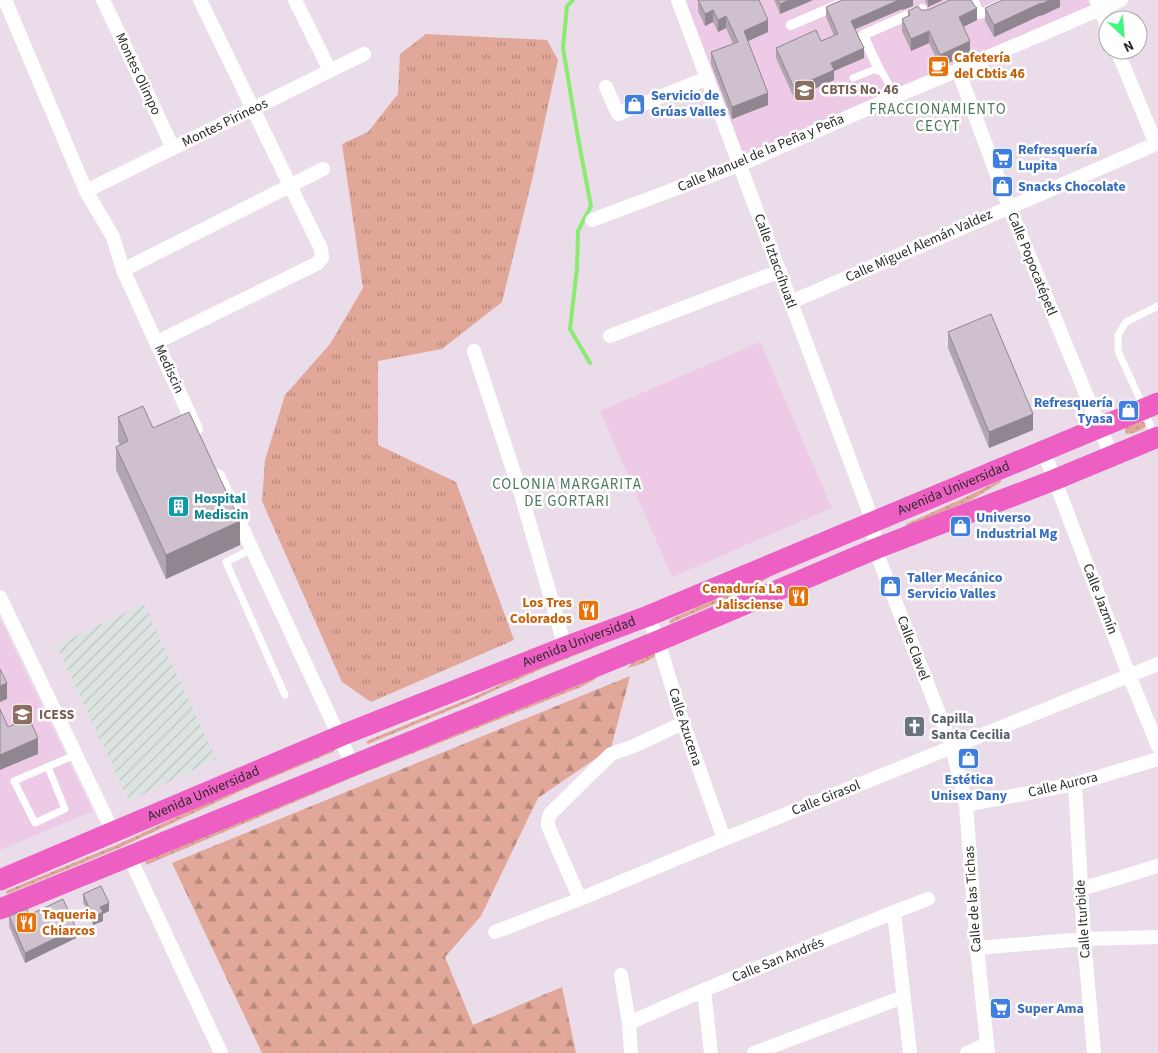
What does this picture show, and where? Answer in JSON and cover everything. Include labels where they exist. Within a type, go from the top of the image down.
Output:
[{"type":"main road","name":"Avenida Universidad","points":[[0,880],[340,736],[648,616],[1151,406]]},
{"type":"main road","name":"Avenida Universidad","points":[[0,909],[658,641],[875,549],[1157,438]]},
{"type":"street","name":"Mediscin","points":[[5,0],[86,191],[113,237],[123,270],[202,440]]},
{"type":"street","name":"Montes Olimpo","points":[[103,0],[173,148]]},
{"type":"street","points":[[157,342],[316,264],[322,258],[321,249],[200,0]]},
{"type":"street","points":[[295,0],[330,71]]},
{"type":"street","name":"Calle Iztaccíhuatl","points":[[678,0],[874,522],[875,549]]},
{"type":"street","points":[[791,24],[849,0]]},
{"type":"street","points":[[973,0],[980,14],[1010,0]]},
{"type":"street","name":"Calle Manuel de la Peña y Peña","points":[[592,220],[739,165],[958,70],[1098,4],[1121,0]]},
{"type":"street","points":[[878,70],[863,35],[920,4],[925,16],[934,12]]},
{"type":"street","name":"Montes Pirineos","points":[[86,191],[364,54]]},
{"type":"street","points":[[1121,60],[1157,144]]},
{"type":"street","name":"Calle Popocatépetl","points":[[958,70],[1009,207],[1112,457]]},
{"type":"street","points":[[606,87],[618,114],[707,78]]},
{"type":"street","name":"Calle Miguel Alemán Valdez","points":[[790,302],[1157,144]]},
{"type":"street","points":[[123,270],[323,169]]},
{"type":"street","points":[[610,336],[780,271]]},
{"type":"street","points":[[474,351],[522,494],[565,647]]},
{"type":"street","name":"Calle Jazmín","points":[[1044,452],[1158,746]]},
{"type":"street","points":[[214,468],[353,766]]},
{"type":"street","name":"Calle Clavel","points":[[875,549],[952,747]]},
{"type":"street","points":[[0,597],[113,832]]},
{"type":"street","name":"Calle Azucena","points":[[648,616],[658,641],[683,723],[724,838]]},
{"type":"street","name":"Calle Girasol","points":[[495,932],[1158,664]]},
{"type":"street","points":[[580,899],[548,826],[550,814],[611,754],[634,746],[683,723]]},
{"type":"street","name":"Calle de las Tichas","points":[[952,747],[966,805],[977,948],[988,1048]]},
{"type":"street","name":"Calle Aurora","points":[[966,805],[1075,784],[1158,758]]},
{"type":"street","name":"Calle Iturbide","points":[[1075,784],[1084,939],[1094,1053]]},
{"type":"street","points":[[129,856],[221,1053]]},
{"type":"street","points":[[1081,888],[1158,866]]},
{"type":"street","name":"Calle San Andrés","points":[[629,1023],[704,990],[928,899]]},
{"type":"street","points":[[894,912],[910,1053]]},
{"type":"street","points":[[977,948],[1084,939],[1158,937]]},
{"type":"street","points":[[621,975],[629,1023],[631,1053]]},
{"type":"street","points":[[704,990],[711,1053]]},
{"type":"street","points":[[754,1053],[903,997]]},
{"type":"street","points":[[967,1053],[988,1048]]},
{"type":"lane","points":[[853,78],[873,70],[878,70],[882,72],[896,96]]},
{"type":"lane","points":[[1157,438],[1151,406],[1118,351],[1118,335],[1126,322],[1158,306]]},
{"type":"lane","points":[[253,549],[226,562],[285,695]]},
{"type":"lane","points":[[48,767],[65,809],[35,823],[14,781],[75,755]]},
{"type":"shaded area","name":"CBTIS No. 46","points":[[683,0],[1087,0],[1090,8],[742,156]]},
{"type":"shaded area","points":[[760,342],[832,508],[672,577],[600,411]]},
{"type":"shaded area","points":[[144,604],[216,759],[129,801],[56,645]]},
{"type":"shaded area","name":"ICESS","points":[[0,619],[93,811],[0,850]]},
{"type":"green space","points":[[426,34],[547,40],[558,60],[532,180],[502,302],[442,349],[378,361],[378,445],[456,482],[514,640],[371,702],[342,682],[262,501],[265,460],[285,395],[330,344],[363,288],[342,144],[368,132],[398,94],[400,54]]},
{"type":"green space","points":[[1144,422],[1145,427],[1134,433],[1125,433],[1125,428]]},
{"type":"green space","points":[[1000,480],[1001,482],[971,500],[906,527],[906,524]]},
{"type":"green space","points":[[776,573],[753,587],[671,623],[669,622],[671,619]]},
{"type":"green space","points":[[606,643],[368,744],[366,742],[471,698],[540,666]]},
{"type":"green space","points":[[654,651],[656,656],[628,668],[636,655]]},
{"type":"green space","points":[[594,675],[596,679],[581,687],[361,774],[146,865],[145,861]]},
{"type":"green space","points":[[630,676],[611,748],[538,798],[481,916],[445,957],[473,1025],[562,987],[576,1053],[262,1053],[172,863]]},
{"type":"green space","points":[[333,749],[335,750],[333,752],[243,790],[121,847],[7,894],[6,891],[121,843],[230,792]]},
{"type":"building","points":[[698,0],[759,0],[768,20],[744,31],[768,93],[732,107],[711,52],[738,42],[726,16],[718,20],[713,10],[705,14]]},
{"type":"building","points":[[778,0],[789,0],[780,4]]},
{"type":"building","points":[[842,0],[899,0],[851,21],[864,48],[831,63],[834,70],[794,88],[776,48],[816,30],[821,41],[838,34],[826,7]]},
{"type":"building","points":[[950,0],[971,0],[977,8],[959,17],[970,41],[940,55],[929,31],[911,39],[902,19],[910,15],[908,11],[918,6],[921,10],[928,10]]},
{"type":"building","points":[[1002,0],[1050,0],[994,25],[985,8]]},
{"type":"building","points":[[991,314],[1033,414],[989,432],[948,332]]},
{"type":"building","name":"Hospital Mediscin","points":[[143,406],[153,428],[189,412],[240,521],[166,555],[116,447],[128,441],[118,417]]},
{"type":"building","points":[[0,669],[7,683],[0,686]]},
{"type":"building","points":[[0,709],[8,727],[29,718],[38,738],[0,755]]},
{"type":"building","points":[[101,886],[109,903],[100,907],[103,912],[93,917],[83,894]]},
{"type":"building","points":[[63,899],[76,928],[25,953],[9,916],[27,909],[29,915]]},
{"type":"waterway","points":[[573,0],[567,6],[563,48],[591,206],[578,231],[577,268],[570,329],[590,363]]},
{"type":"place","name":"Cafetería del Cbtis 46","points":[[938,66]]},
{"type":"place","name":"CBTIS No. 46","points":[[805,90]]},
{"type":"place","name":"Servicio de Grúas Valles","points":[[635,104]]},
{"type":"place","name":"Refresquería Lupita","points":[[1002,158]]},
{"type":"place","name":"Snacks Chocolate","points":[[1002,187]]},
{"type":"place","name":"Refresquería Tyasa","points":[[1129,411]]},
{"type":"place","name":"Hospital Mediscin","points":[[178,507]]},
{"type":"place","name":"Universo Industrial Mg","points":[[960,526]]},
{"type":"place","name":"Taller Mecánico Servicio Valles","points":[[891,586]]},
{"type":"place","name":"Cenaduría La Jalisciense","points":[[799,597]]},
{"type":"place","name":"Los Tres Colorados","points":[[588,611]]},
{"type":"place","name":"ICESS","points":[[23,715]]},
{"type":"place","name":"Capilla Santa Cecilia","points":[[915,727]]},
{"type":"place","name":"Estética Unisex Dany","points":[[969,758]]},
{"type":"place","name":"Taqueria Chiarcos","points":[[26,923]]},
{"type":"place","name":"Super Ama","points":[[1001,1009]]},
{"type":"district","name":"FRACCIONAMIENTO CECYT","points":[[938,118]]},
{"type":"district","name":"COLONIA MARGARITA DE GORTARI","points":[[567,492]]}]
